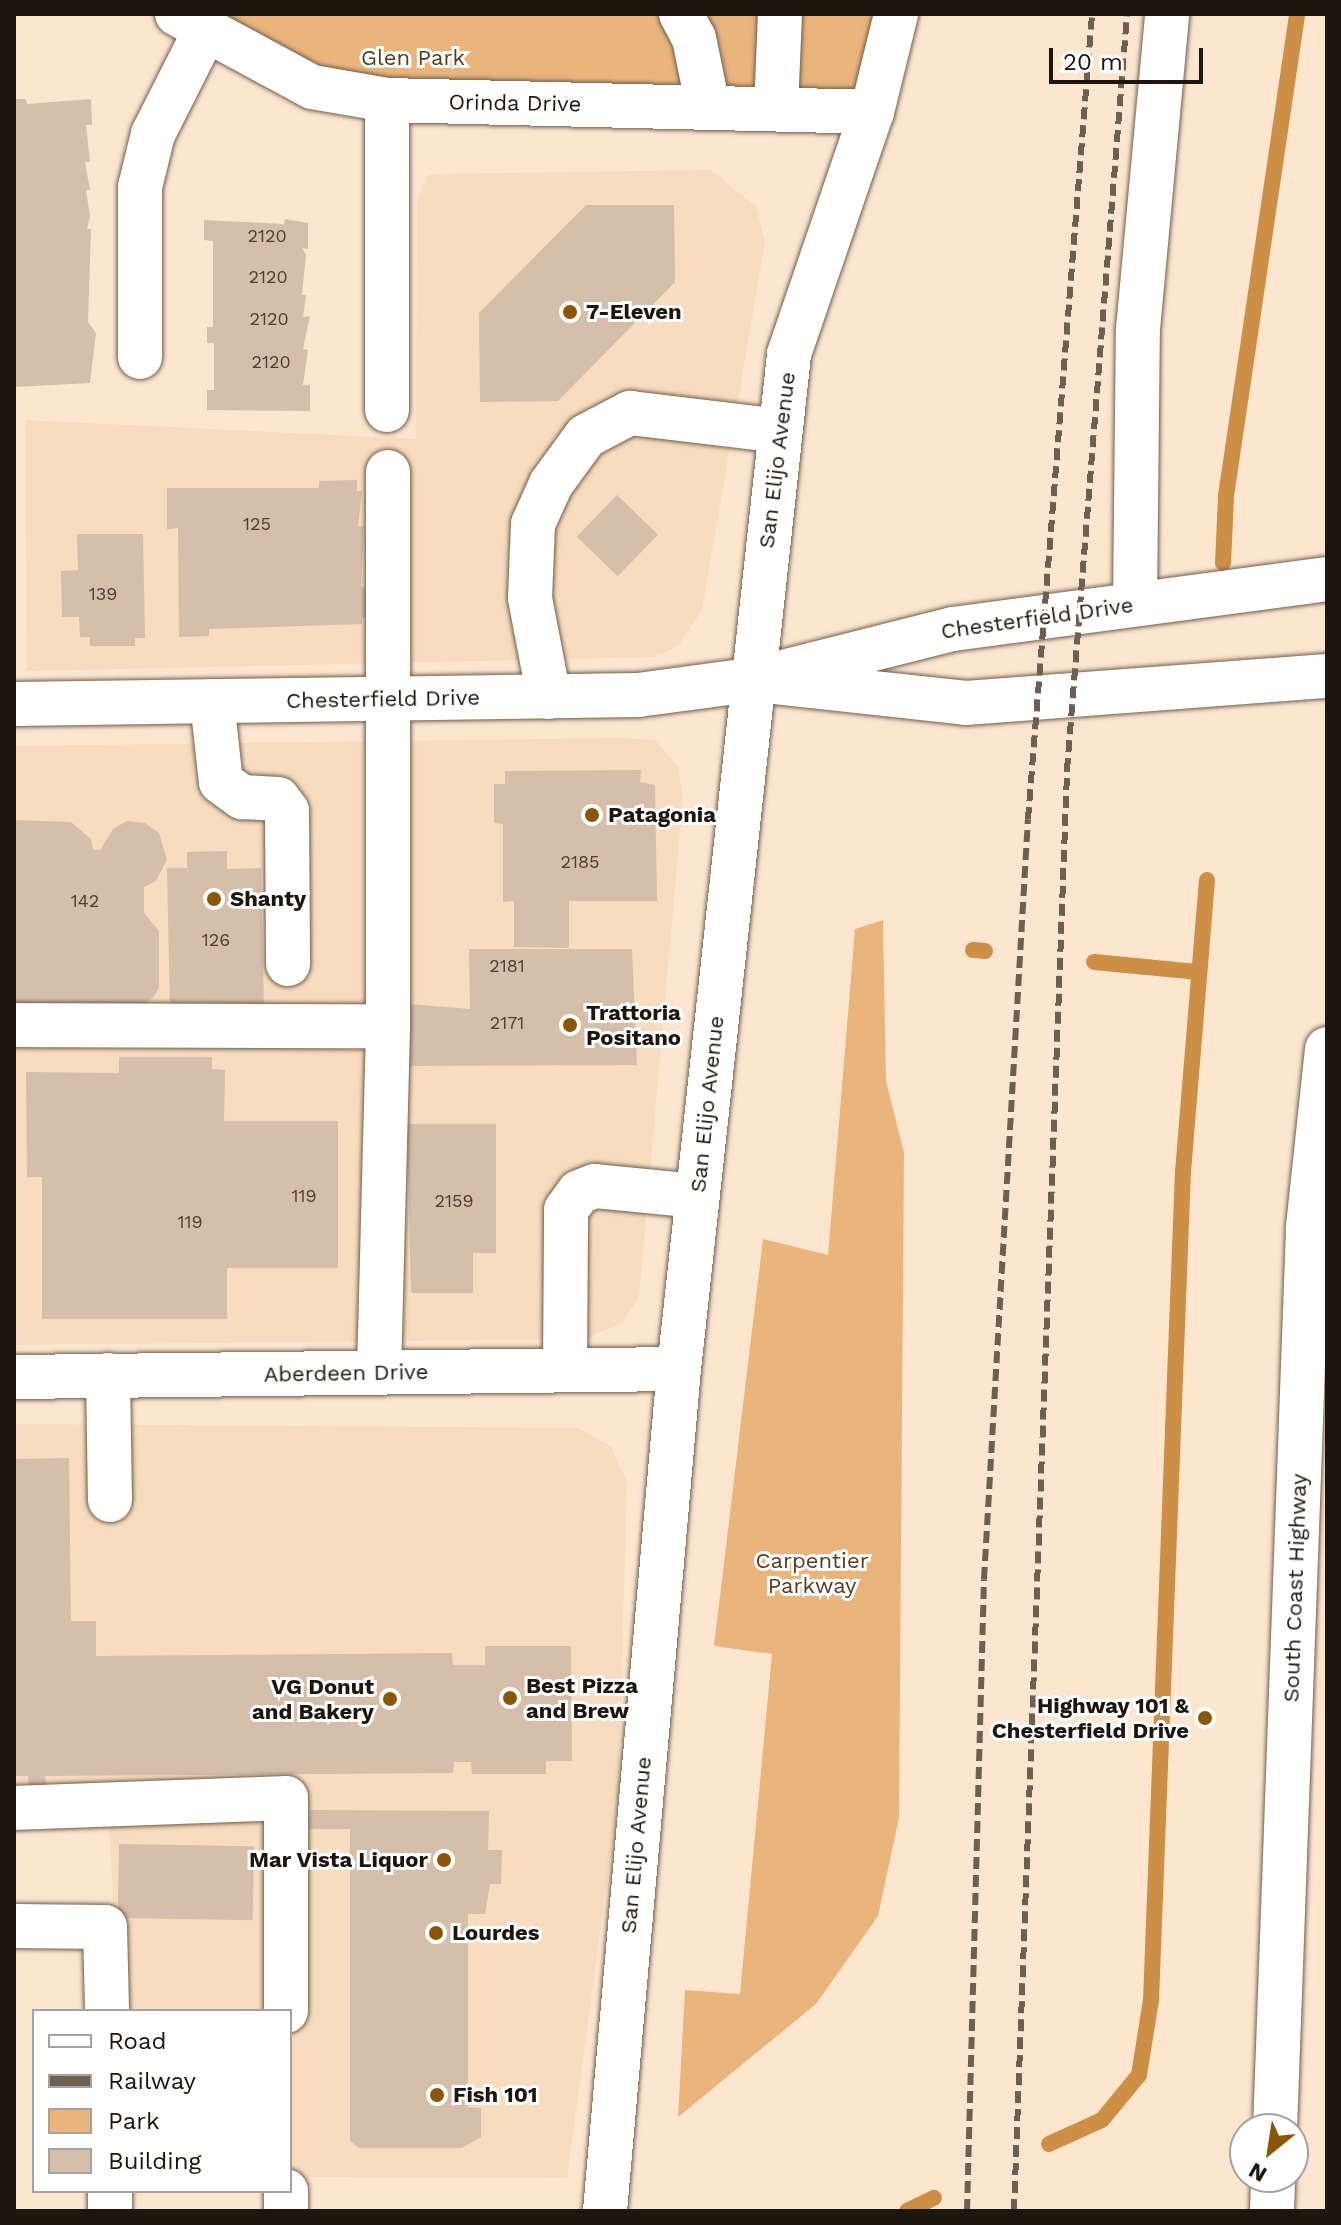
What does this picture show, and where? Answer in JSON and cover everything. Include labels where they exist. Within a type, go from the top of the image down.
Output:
[{"type":"main road","points":[[681,14],[694,38],[708,107]]},
{"type":"main road","points":[[776,109],[780,14]]},
{"type":"main road","name":"San Elijo Avenue","points":[[605,2211],[679,1369],[751,680],[789,354],[872,112],[896,14]]},
{"type":"main road","points":[[1135,604],[1138,329],[1167,14]]},
{"type":"main road","points":[[140,357],[140,187],[153,134],[190,23]]},
{"type":"main road","name":"Orinda Drive","points":[[190,23],[312,87],[387,100],[872,112]]},
{"type":"main road","points":[[387,100],[387,410]]},
{"type":"main road","points":[[549,697],[530,598],[533,524],[551,484],[586,436],[630,413],[780,431]]},
{"type":"main road","points":[[379,1373],[388,1026],[388,472]]},
{"type":"main road","name":"Chesterfield Drive","points":[[14,704],[638,695],[751,680],[953,629],[1327,579]]},
{"type":"main road","name":"Chesterfield Drive","points":[[751,680],[966,703],[1327,676]]},
{"type":"main road","points":[[212,701],[221,782],[242,797],[278,799],[287,811],[288,964]]},
{"type":"main road","points":[[14,1025],[388,1026]]},
{"type":"main road","name":"South Coast Highway","points":[[1276,2113],[1308,1227],[1327,1049]]},
{"type":"main road","points":[[565,1370],[566,1210],[579,1192],[595,1186],[697,1196]]},
{"type":"main road","name":"Aberdeen Drive","points":[[14,1377],[679,1369]]},
{"type":"main road","points":[[108,1375],[110,1500]]},
{"type":"main road","points":[[14,1808],[286,1798],[286,2009]]},
{"type":"main road","points":[[14,1926],[105,1927],[107,2009]]},
{"type":"shaded area","points":[[710,170],[756,206],[765,242],[702,610],[678,646],[655,657],[27,671],[25,420],[416,439],[417,198],[429,174]]},
{"type":"shaded area","points":[[655,740],[678,767],[683,796],[639,1297],[622,1323],[584,1339],[14,1345],[14,746]]},
{"type":"shaded area","points":[[14,1424],[579,1428],[611,1447],[627,1481],[618,1799],[567,2178],[292,2177],[292,2009],[119,2009],[108,1802],[14,1803]]},
{"type":"green space","name":"Glen Park","points":[[176,14],[911,14],[892,95],[392,104]]},
{"type":"green space","name":"Carpentier Parkway","points":[[883,920],[886,1081],[904,1153],[899,1818],[878,1916],[816,2004],[678,2117],[685,1990],[740,1994],[772,1654],[714,1646],[763,1239],[828,1255],[855,929]]},
{"type":"building","points":[[14,99],[26,99],[27,104],[91,99],[92,125],[86,125],[90,162],[85,162],[90,190],[86,190],[90,216],[87,229],[91,229],[88,322],[96,333],[90,383],[14,387]]},
{"type":"building","points":[[586,205],[674,205],[675,282],[558,401],[480,402],[479,313]]},
{"type":"building","points":[[285,219],[308,223],[308,249],[302,248],[306,255],[302,295],[306,295],[303,317],[310,316],[303,349],[308,350],[303,385],[310,385],[310,411],[207,410],[207,390],[214,390],[214,343],[207,343],[207,327],[213,327],[213,241],[204,240],[204,220],[284,224]]},
{"type":"building","points":[[357,480],[357,491],[362,491],[358,526],[364,526],[361,586],[367,589],[368,618],[362,618],[362,624],[209,629],[209,636],[179,637],[178,528],[167,529],[167,488],[319,488],[319,481]]},
{"type":"building","points":[[617,495],[658,535],[618,576],[577,537]]},
{"type":"building","points":[[77,534],[143,534],[145,638],[135,638],[135,646],[90,646],[90,637],[80,637],[79,617],[62,617],[61,571],[78,570]]},
{"type":"building","points":[[641,770],[640,782],[655,785],[657,901],[569,901],[569,948],[514,947],[514,901],[503,902],[503,824],[494,823],[494,784],[505,784],[505,771]]},
{"type":"building","points":[[14,820],[71,822],[91,839],[93,850],[100,850],[113,829],[127,821],[145,823],[159,833],[167,860],[156,881],[144,887],[144,913],[159,931],[159,987],[153,998],[144,1004],[14,1005]]},
{"type":"building","points":[[227,851],[227,869],[261,868],[264,1011],[170,1011],[167,868],[187,868],[187,852]]},
{"type":"building","points":[[469,949],[632,949],[637,1065],[409,1066],[408,1004],[470,1009]]},
{"type":"building","points":[[119,1057],[212,1057],[212,1069],[225,1070],[224,1121],[338,1121],[338,1268],[227,1268],[227,1319],[42,1319],[42,1177],[27,1177],[26,1072],[119,1073]]},
{"type":"building","points":[[407,1124],[496,1124],[496,1253],[473,1253],[473,1293],[411,1293]]},
{"type":"building","points":[[69,1458],[71,1621],[96,1621],[96,1656],[452,1653],[453,1665],[485,1665],[485,1646],[571,1646],[572,1761],[546,1761],[546,1774],[472,1774],[471,1762],[454,1762],[453,1773],[45,1776],[46,1785],[29,1786],[28,1776],[14,1776],[14,1459]]},
{"type":"building","points":[[310,1810],[489,1811],[488,1850],[502,1850],[501,1884],[490,1884],[485,1914],[468,1914],[468,2107],[481,2108],[481,2137],[462,2148],[359,2148],[350,2141],[350,1829],[309,1829]]},
{"type":"building","points":[[119,1844],[254,1846],[253,1920],[118,1918]]},
{"type":"waterway","points":[[1223,563],[1226,496],[1297,14]]},
{"type":"waterway","points":[[1049,2144],[1102,2120],[1139,2075],[1151,2000],[1183,1172],[1207,880]]},
{"type":"waterway","points":[[973,950],[985,951]]},
{"type":"waterway","points":[[1094,962],[1197,972]]},
{"type":"waterway","points":[[907,2211],[934,2198]]},
{"type":"railway","points":[[967,2211],[984,1579],[1028,819],[1092,14]]},
{"type":"railway","points":[[1014,2211],[1067,770],[1127,14]]},
{"type":"place","name":"7-Eleven","points":[[570,312]]},
{"type":"place","name":"Patagonia","points":[[592,815]]},
{"type":"place","name":"Shanty","points":[[214,899]]},
{"type":"place","name":"Trattoria Positano","points":[[570,1025]]},
{"type":"place","name":"Best Pizza and Brew","points":[[510,1698]]},
{"type":"place","name":"VG Donut and Bakery","points":[[390,1699]]},
{"type":"place","name":"Highway 101 & Chesterfield Drive","points":[[1205,1718]]},
{"type":"place","name":"Mar Vista Liquor","points":[[444,1860]]},
{"type":"place","name":"Lourdes","points":[[436,1933]]},
{"type":"place","name":"Fish 101","points":[[437,2095]]}]
